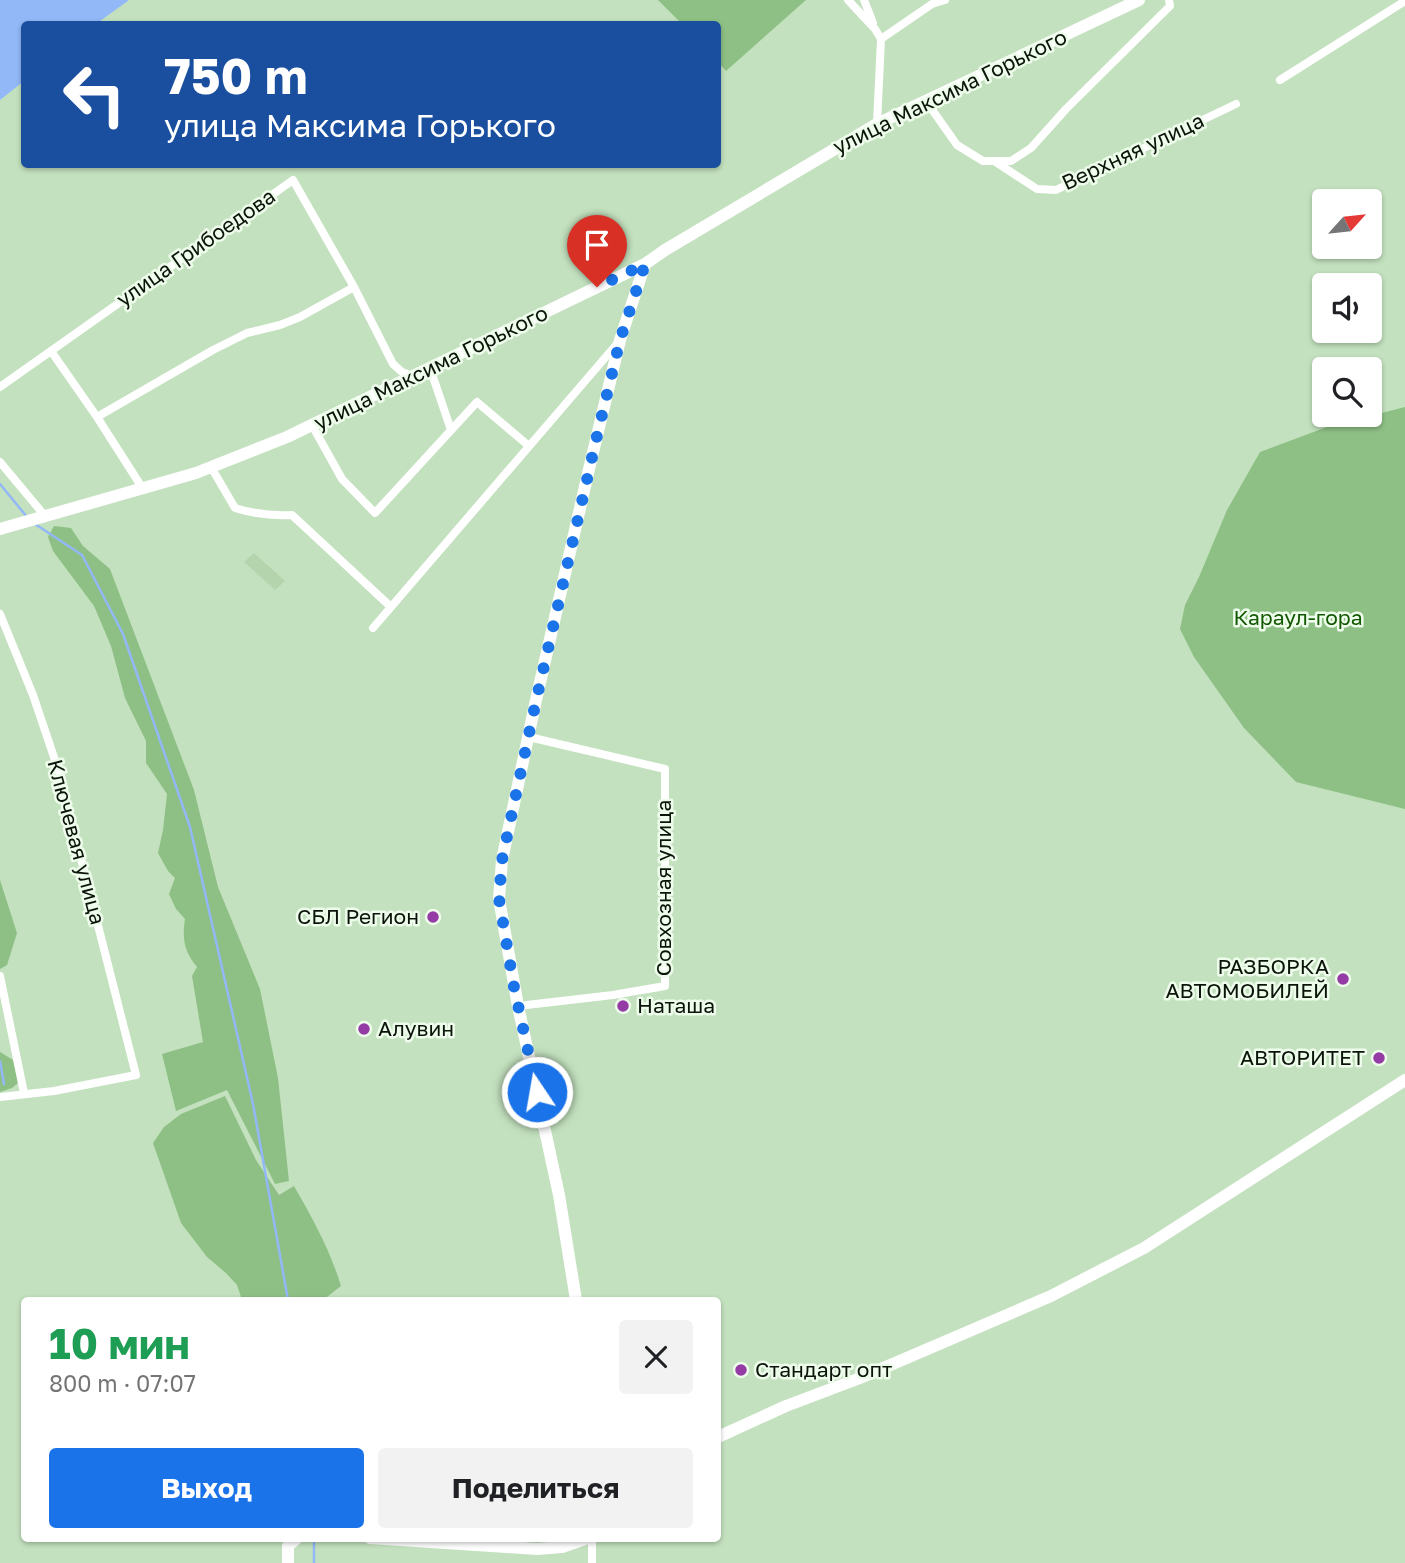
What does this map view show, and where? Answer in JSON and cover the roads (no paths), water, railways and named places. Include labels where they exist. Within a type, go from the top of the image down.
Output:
[{"type":"street","points":[[848,0],[875,29]]},
{"type":"street","points":[[864,0],[881,39],[877,124]]},
{"type":"street","points":[[881,39],[932,4],[945,0]]},
{"type":"street","name":"улица Максима Горького","points":[[0,529],[211,467],[313,425],[645,264],[877,124],[1139,0]]},
{"type":"street","points":[[994,161],[1011,161],[1031,148],[1066,109],[1170,6],[1169,0]]},
{"type":"street","points":[[1280,79],[1405,1]]},
{"type":"street","name":"Верхняя улица","points":[[926,101],[957,145],[983,161],[994,161],[1037,189],[1056,190],[1236,104]]},
{"type":"street","name":"улица Грибоедова","points":[[0,387],[293,180],[354,286],[393,364],[402,372],[413,376]]},
{"type":"street","points":[[576,1297],[559,1195],[518,1006],[499,899],[502,860],[528,737],[597,436],[620,340],[645,264]]},
{"type":"street","points":[[97,417],[247,333],[300,317],[354,286]]},
{"type":"street","points":[[373,628],[620,340]]},
{"type":"street","points":[[51,351],[143,489]]},
{"type":"street","points":[[430,368],[451,430]]},
{"type":"street","points":[[313,425],[342,479],[375,513],[477,402],[529,446]]},
{"type":"street","points":[[0,462],[45,516]]},
{"type":"street","points":[[211,467],[235,508],[271,516],[292,515],[391,607]]},
{"type":"street","name":"Ключевая улица","points":[[0,614],[33,695],[59,772],[136,1075],[54,1091],[24,1093]]},
{"type":"street","name":"Совхозная улица","points":[[518,1006],[665,986],[665,769],[528,737]]},
{"type":"street","points":[[0,976],[24,1093],[0,1097]]},
{"type":"street","points":[[721,1436],[1051,1296],[1156,1241],[1405,1080]]},
{"type":"street","points":[[288,1563],[288,1546],[292,1542]]},
{"type":"street","points":[[431,1542],[537,1549],[562,1547],[578,1542]]},
{"type":"street","points":[[590,1542],[592,1563]]},
{"type":"water","points":[[0,0],[129,0],[100,21],[21,21],[21,83],[0,100]]},
{"type":"waterway","points":[[0,484],[27,517]]},
{"type":"waterway","points":[[35,524],[82,555],[123,634],[190,827],[253,1104],[287,1297]]},
{"type":"waterway","points":[[0,1061],[4,1084]]},
{"type":"waterway","points":[[314,1543],[314,1563]]},
{"type":"place","name":"СБЛ Регион","points":[[433,917]]},
{"type":"place","name":"РАЗБОРКА АВТОМОБИЛЕЙ","points":[[1343,979]]},
{"type":"place","name":"Наташа","points":[[623,1006]]},
{"type":"place","name":"Алувин","points":[[364,1029]]},
{"type":"place","name":"АВТОРИТЕТ","points":[[1379,1058]]},
{"type":"place","name":"Стандарт опт","points":[[741,1370]]},
{"type":"park label","name":"Караул-гора","points":[[1298,618]]}]
